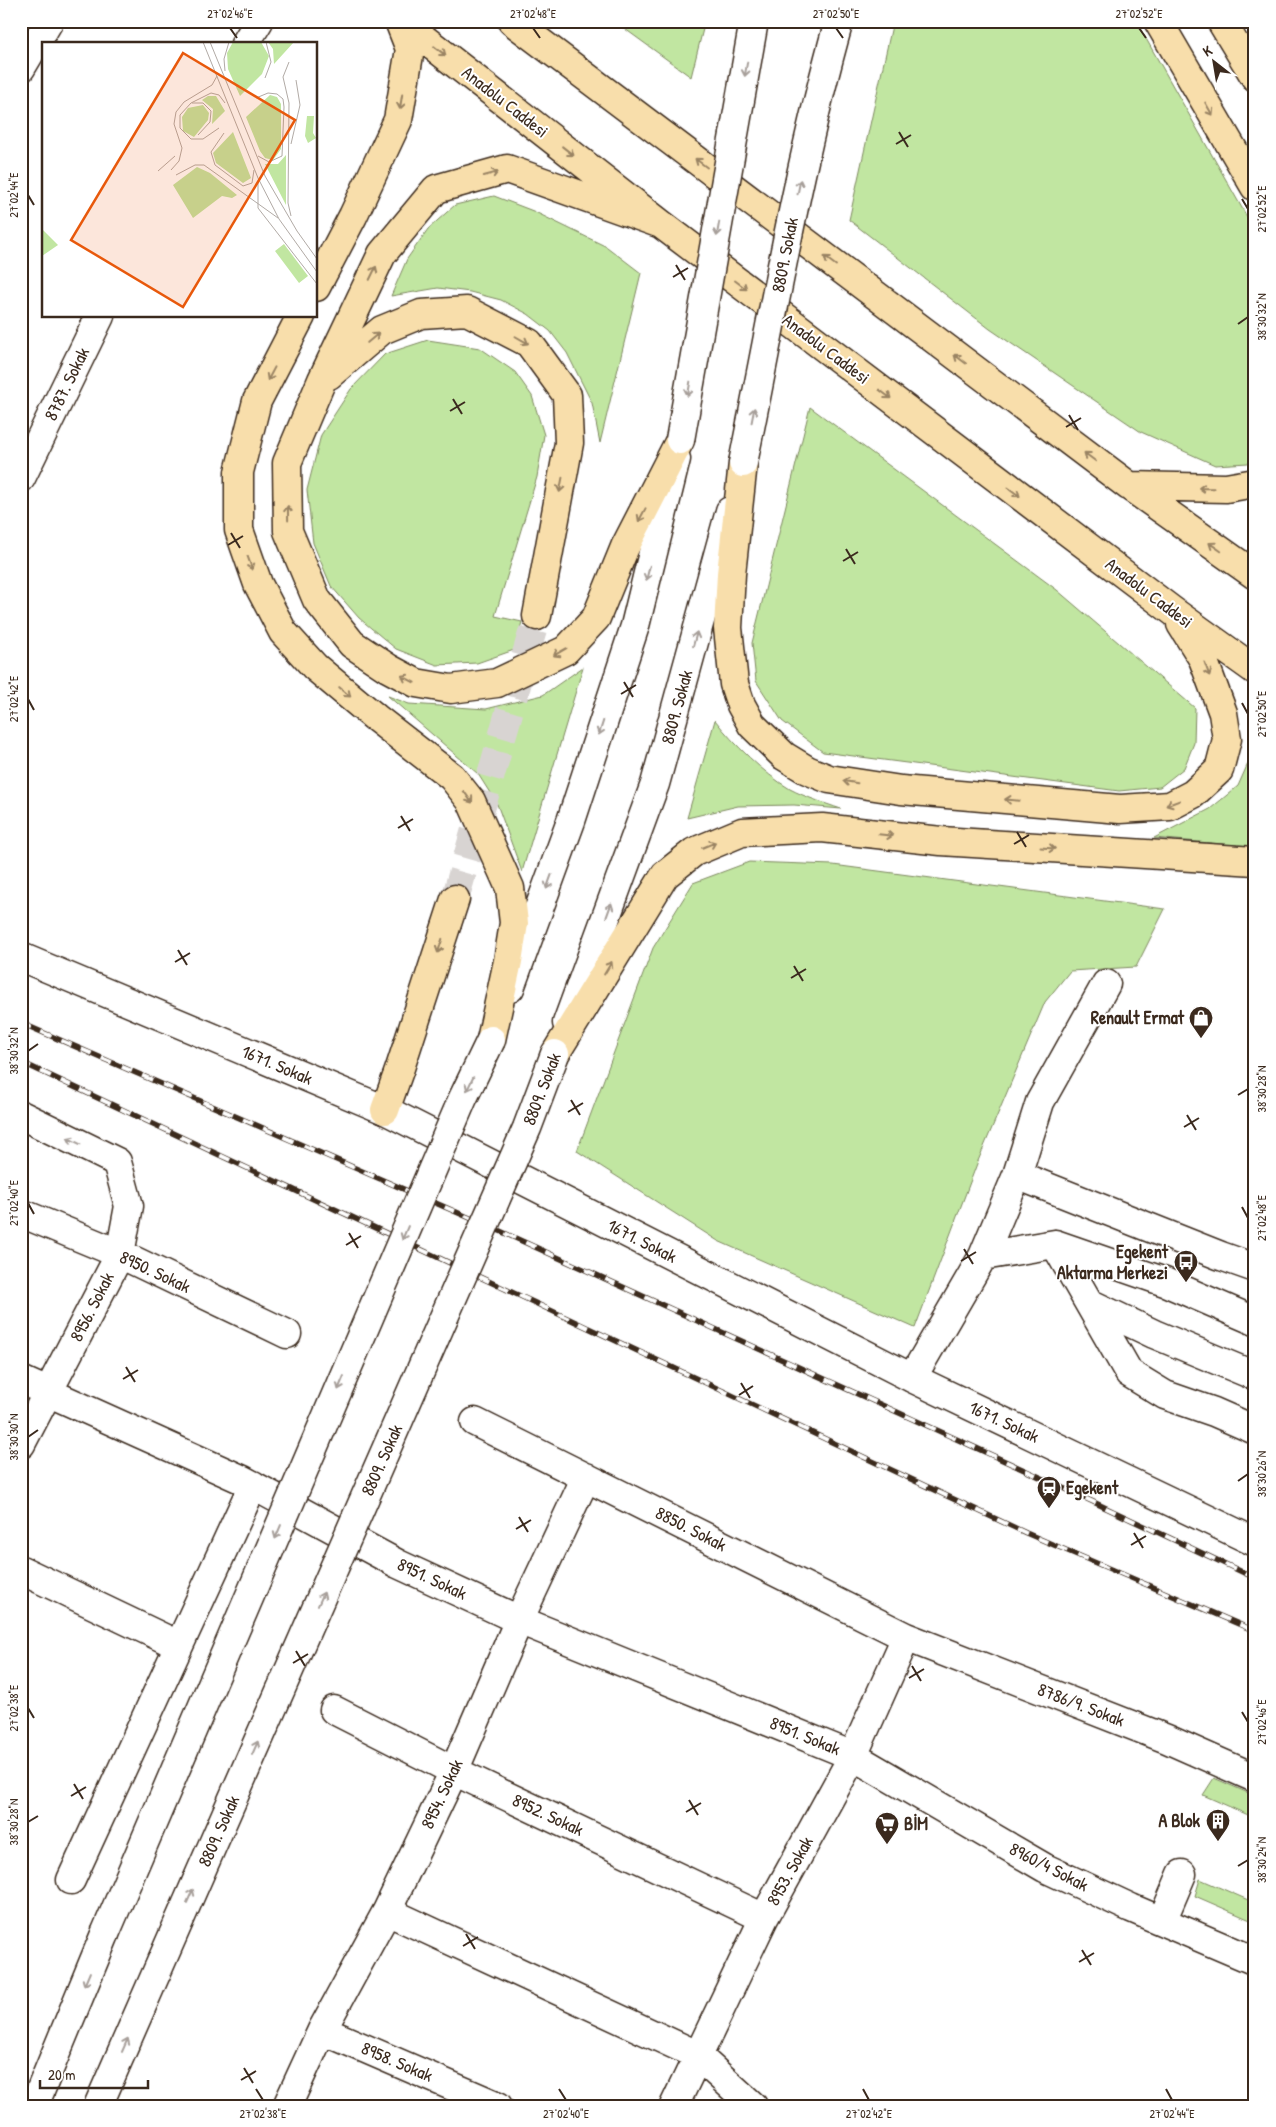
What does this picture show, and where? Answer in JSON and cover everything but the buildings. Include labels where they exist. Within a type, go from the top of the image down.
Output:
[{"type":"highway","name":"Anadolu Caddesi","points":[[400,21],[661,224],[1174,612],[1254,670]]},
{"type":"highway","points":[[318,283],[353,216],[398,120],[410,49],[400,21]]},
{"type":"highway","points":[[512,21],[1129,486],[1255,575]]},
{"type":"highway","points":[[1158,21],[1255,186]]},
{"type":"highway","points":[[1221,21],[1255,77]]},
{"type":"highway","points":[[661,224],[507,169],[436,189],[382,254],[322,380],[287,463],[288,530],[317,600],[352,644],[416,684],[451,689],[497,683],[566,650],[596,618],[624,547],[680,440]]},
{"type":"highway","points":[[322,380],[382,330],[421,314],[467,311],[529,343],[567,395],[569,443],[537,616]]},
{"type":"highway","points":[[300,318],[257,401],[239,472],[239,530],[258,584],[282,632],[315,667],[376,718],[452,776],[471,801],[510,888],[514,923],[491,1040]]},
{"type":"highway","points":[[743,463],[731,574],[728,628],[734,684],[741,705],[752,724],[784,756],[807,770],[829,779],[901,790],[1120,809],[1170,806],[1193,794],[1219,770],[1227,740],[1223,714],[1203,660],[1174,612]]},
{"type":"highway","points":[[1129,486],[1226,488],[1255,483]]},
{"type":"highway","points":[[555,1054],[665,875],[694,852],[742,832],[822,828],[941,841],[1255,861]]},
{"type":"highway","points":[[385,1110],[455,899]]},
{"type":"street","points":[[21,68],[49,21]]},
{"type":"street","points":[[246,42],[259,21]]},
{"type":"street","points":[[34,2106],[463,1098],[491,1040],[571,820],[635,626],[680,440],[754,21]]},
{"type":"street","name":"8809. Sokak","points":[[98,2106],[528,1128],[655,784],[743,463],[806,154],[838,21]]},
{"type":"street","name":"8787. Sokak","points":[[21,478],[99,318]]},
{"type":"street","name":"1671. Sokak","points":[[21,957],[385,1110],[912,1378],[1255,1542]]},
{"type":"street","points":[[912,1378],[984,1256],[1017,1174],[1040,1102],[1106,984]]},
{"type":"street","name":"8956. Sokak","points":[[21,1115],[118,1162],[129,1206],[120,1254],[21,1444]]},
{"type":"street","points":[[1017,1174],[1255,1268]]},
{"type":"street","name":"8950. Sokak","points":[[21,1213],[120,1254],[287,1334]]},
{"type":"street","points":[[984,1256],[1055,1244],[1166,1282],[1255,1321]]},
{"type":"street","points":[[1055,1244],[1129,1373],[1165,1396],[1214,1412],[1255,1430]]},
{"type":"street","points":[[1090,1303],[1154,1334],[1255,1376]]},
{"type":"street","name":"8951. Sokak","points":[[21,1380],[253,1485],[398,1564],[519,1620],[853,1756]]},
{"type":"street","name":"8850. Sokak","points":[[474,1422],[906,1637]]},
{"type":"street","name":"8954. Sokak","points":[[287,2106],[322,2030],[387,1911],[454,1771],[519,1620],[586,1477]]},
{"type":"street","points":[[71,1880],[253,1485]]},
{"type":"street","points":[[21,1570],[178,1645]]},
{"type":"street","name":"8953. Sokak","points":[[674,2106],[764,1918],[853,1756],[906,1637]]},
{"type":"street","name":"8786/9. Sokak","points":[[906,1637],[1167,1738],[1255,1778]]},
{"type":"street","name":"8952. Sokak","points":[[334,1710],[454,1771],[764,1918]]},
{"type":"street","name":"8960/4 Sokak","points":[[853,1756],[1045,1868],[1162,1922],[1255,1961]]},
{"type":"street","points":[[1162,1922],[1182,1874]]},
{"type":"street","points":[[387,1911],[697,2055],[753,2106]]},
{"type":"street","name":"8958. Sokak","points":[[322,2030],[498,2106]]},
{"type":"green space","points":[[614,21],[705,21],[691,77]]},
{"type":"green space","points":[[893,21],[1136,21],[1255,231],[1255,459],[1248,463],[1215,465],[1141,432],[990,329],[849,220]]},
{"type":"green space","points":[[494,196],[533,211],[607,247],[641,273],[600,443],[592,403],[567,353],[550,331],[528,314],[501,300],[470,292],[438,288],[391,296],[407,259],[428,229],[455,205]]},
{"type":"green space","points":[[428,340],[480,348],[515,372],[532,396],[544,435],[537,477],[495,616],[522,622],[514,650],[477,663],[437,665],[396,649],[359,618],[331,586],[313,543],[307,490],[321,435],[351,389],[385,354]]},
{"type":"green space","points":[[810,407],[1057,590],[1195,708],[1194,743],[1184,768],[1160,787],[1119,791],[823,752],[782,721],[756,681],[752,643]]},
{"type":"green space","points":[[583,667],[522,872],[497,804],[478,774],[388,696],[409,704],[486,709],[543,695]]},
{"type":"green space","points":[[1254,716],[1255,847],[1154,838],[1210,809],[1238,786],[1254,750]]},
{"type":"green space","points":[[715,720],[750,758],[770,775],[802,795],[841,809],[794,805],[738,806],[687,818]]},
{"type":"green space","points":[[749,862],[833,865],[1165,909],[1136,967],[1070,971],[1045,1002],[978,1161],[915,1328],[718,1241],[577,1151],[653,948],[693,883]]},
{"type":"green space","points":[[1214,1778],[1255,1796],[1255,1818],[1203,1795]]},
{"type":"green space","points":[[1200,1879],[1255,1903],[1255,1922],[1195,1896]]},
{"type":"tunnel","points":[[455,899],[537,616]]},
{"type":"railway","points":[[21,1023],[500,1231],[1053,1483],[1255,1578]]},
{"type":"railway","points":[[21,1062],[1026,1533],[1255,1631]]},
{"type":"place","name":"Renault Ermat","points":[[1201,1039]]},
{"type":"place","name":"Egekent Aktarma Merkezi","points":[[1186,1283]]},
{"type":"place","name":"Egekent","points":[[1049,1509]]},
{"type":"place","name":"A Blok","points":[[1218,1842]]},
{"type":"place","name":"BİM","points":[[887,1845]]}]
